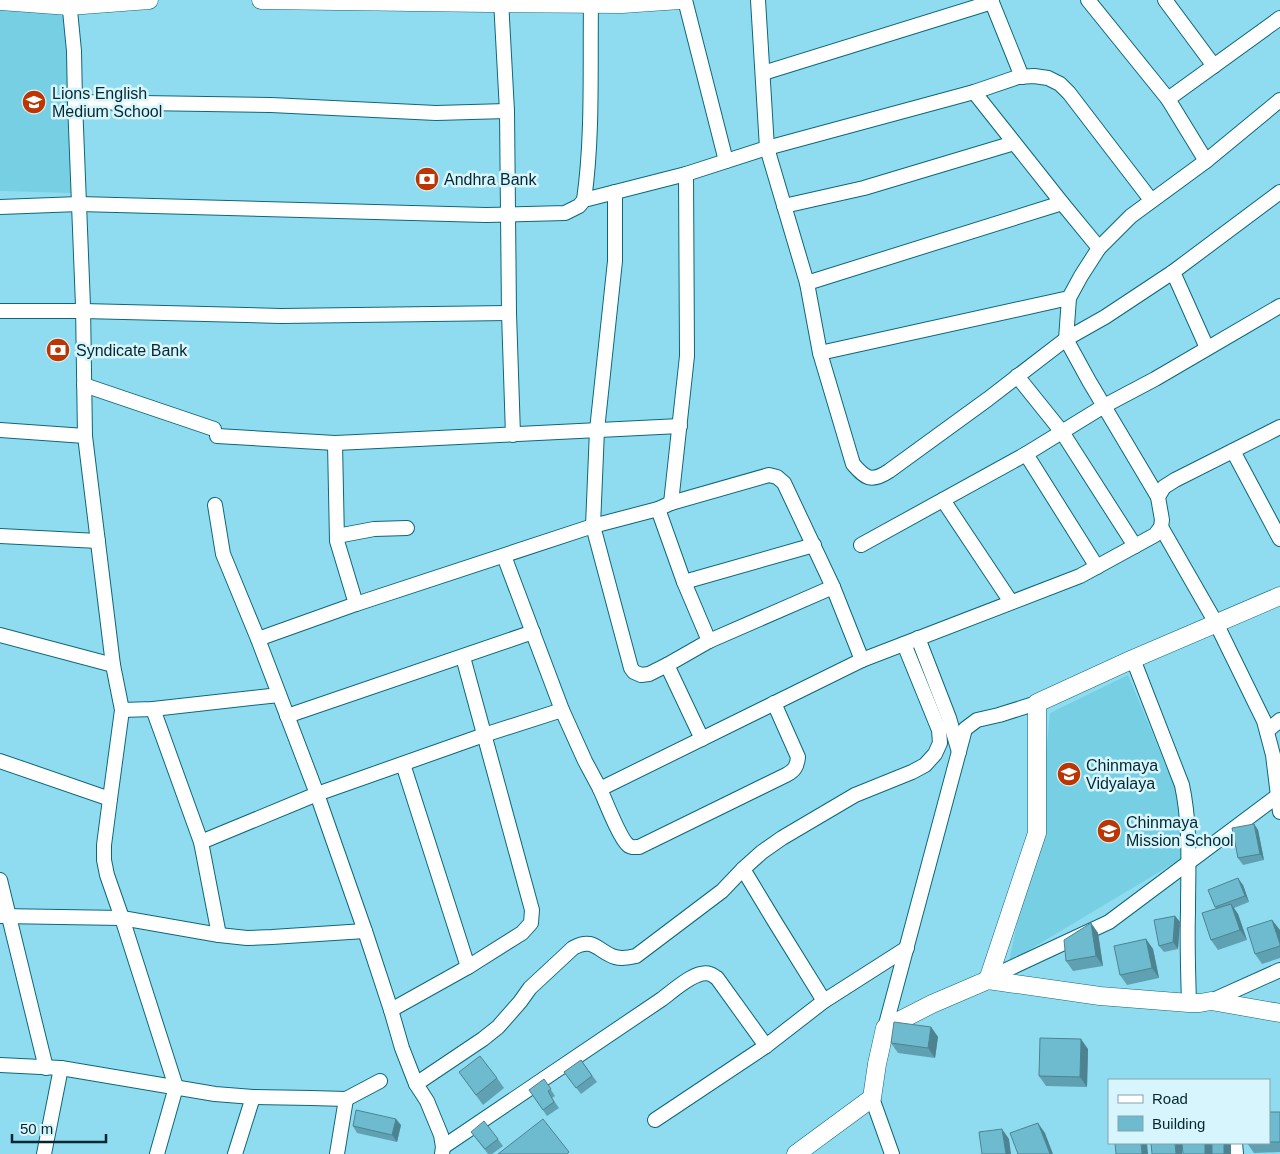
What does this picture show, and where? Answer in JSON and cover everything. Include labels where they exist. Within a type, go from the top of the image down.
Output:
[{"type":"street","points":[[0,1],[69,3],[149,0]]},
{"type":"street","points":[[261,0],[622,4],[680,0]]},
{"type":"street","points":[[686,0],[730,160]]},
{"type":"street","points":[[758,0],[764,149],[784,206],[807,283],[820,353],[853,464],[863,475],[868,477],[878,477],[884,474],[988,399],[1066,339],[1106,318],[1173,272],[1280,192]]},
{"type":"street","points":[[1088,0],[1168,99],[1206,160]]},
{"type":"street","points":[[1165,0],[1214,66]]},
{"type":"street","points":[[762,74],[991,1],[1022,77]]},
{"type":"street","points":[[501,2],[507,111],[509,313],[513,435]]},
{"type":"street","points":[[69,3],[74,51],[80,204],[85,436],[113,664],[122,710],[104,844],[104,860],[107,875],[176,1088],[157,1154]]},
{"type":"street","points":[[0,206],[80,204],[486,215],[565,213],[579,206],[584,200],[587,176],[591,3]]},
{"type":"street","points":[[1168,99],[1280,18]]},
{"type":"street","points":[[584,200],[686,174],[764,149],[974,92],[997,83],[1034,76],[1048,78],[1060,84],[1068,92],[1151,200]]},
{"type":"street","points":[[974,92],[1099,248]]},
{"type":"street","points":[[600,789],[862,660],[1080,576],[1155,535],[1161,527],[1162,520],[1158,497],[1088,381],[1066,339],[1069,298],[1099,248],[1131,216],[1206,160],[1280,100]]},
{"type":"street","points":[[75,102],[271,105],[436,113],[507,111]]},
{"type":"street","points":[[784,206],[864,188],[1014,142]]},
{"type":"street","points":[[671,503],[687,356],[686,174]]},
{"type":"street","points":[[615,192],[615,260],[596,430],[593,526],[631,668],[634,672],[641,675],[649,674],[709,641],[833,587]]},
{"type":"street","points":[[807,283],[1062,203]]},
{"type":"street","points":[[1173,272],[1207,348]]},
{"type":"street","points":[[820,353],[1069,298]]},
{"type":"street","points":[[861,545],[1026,454],[1104,406],[1280,306]]},
{"type":"street","points":[[0,311],[281,316],[509,313]]},
{"type":"street","points":[[1017,376],[1062,432],[1135,546]]},
{"type":"street","points":[[84,385],[216,433],[335,443],[680,426]]},
{"type":"street","points":[[1158,497],[1164,488],[1175,480],[1280,427]]},
{"type":"street","points":[[0,430],[85,436]]},
{"type":"street","points":[[335,443],[337,536],[340,553],[356,604]]},
{"type":"street","points":[[1233,451],[1280,539]]},
{"type":"street","points":[[1026,454],[1098,566]]},
{"type":"street","points":[[258,639],[356,604],[593,526],[769,476],[777,477],[784,484],[833,587],[862,660]]},
{"type":"street","points":[[943,500],[1012,602]]},
{"type":"street","points":[[215,505],[223,554],[258,639],[316,794],[365,931],[402,1048],[416,1084],[427,1101],[441,1135],[442,1151]]},
{"type":"street","points":[[658,509],[684,582],[709,641]]},
{"type":"street","points":[[1161,527],[1216,623],[1264,721],[1273,755],[1280,812]]},
{"type":"street","points":[[337,536],[374,529],[407,528]]},
{"type":"street","points":[[0,536],[98,540]]},
{"type":"street","points":[[684,582],[814,546]]},
{"type":"street","points":[[504,556],[562,710],[621,835],[632,848],[640,847],[793,771],[798,764],[798,757],[774,703]]},
{"type":"street","points":[[892,1154],[872,1098],[877,1064],[965,729],[978,720],[1037,703],[1133,659],[1280,596]]},
{"type":"street","points":[[287,716],[533,632]]},
{"type":"street","points":[[0,635],[113,664]]},
{"type":"street","points":[[918,638],[949,718],[959,752]]},
{"type":"street","points":[[416,1084],[483,1039],[516,1008],[530,988],[573,948],[589,944],[599,947],[613,956],[626,958],[636,956],[722,891],[762,852],[782,838],[855,795],[925,765],[935,754],[940,743],[938,730],[904,644]]},
{"type":"street","points":[[391,1010],[468,967],[522,933],[531,923],[532,910],[463,657]]},
{"type":"street","points":[[1133,659],[1182,785],[1186,804],[1188,824],[1187,926],[1189,1003]]},
{"type":"street","points":[[668,665],[702,739]]},
{"type":"street","points":[[122,710],[153,709],[279,695]]},
{"type":"street","points":[[988,980],[1037,833],[1037,703]]},
{"type":"street","points":[[153,709],[201,842],[219,935]]},
{"type":"street","points":[[201,842],[316,794],[484,735],[562,710]]},
{"type":"street","points":[[1267,731],[1280,720]]},
{"type":"street","points":[[0,761],[110,799]]},
{"type":"street","points":[[403,764],[468,967]]},
{"type":"street","points":[[885,1028],[932,1004],[988,980],[1109,922],[1279,795]]},
{"type":"street","points":[[744,869],[774,922],[824,1001]]},
{"type":"street","points":[[0,880],[5,917],[46,1068]]},
{"type":"street","points":[[5,917],[122,918],[247,938],[365,931]]},
{"type":"street","points":[[655,1120],[766,1046],[824,1001],[907,948]]},
{"type":"street","points":[[988,980],[1100,996],[1200,1003],[1211,1001],[1280,970]]},
{"type":"street","points":[[442,1151],[691,978],[700,974],[710,974],[717,978],[766,1046]]},
{"type":"street","points":[[1211,1001],[1280,1013]]},
{"type":"street","points":[[0,1065],[61,1068],[215,1094],[253,1097],[346,1099],[380,1081]]},
{"type":"street","points":[[44,1154],[61,1068]]},
{"type":"street","points":[[235,1154],[253,1097]]},
{"type":"street","points":[[796,1154],[872,1098]]},
{"type":"street","points":[[337,1154],[346,1099]]},
{"type":"shaded area","name":"Lions English Medium School","points":[[0,10],[65,13],[72,193],[0,191]]},
{"type":"shaded area","name":"Chinmaya Mission School","points":[[1128,675],[1179,797],[1186,856],[1009,962],[1041,807],[1050,713]]},
{"type":"building","points":[[1254,824],[1260,854],[1238,858],[1232,828]]},
{"type":"building","points":[[1238,878],[1245,896],[1215,907],[1208,890]]},
{"type":"building","points":[[1231,904],[1240,930],[1211,940],[1202,913]]},
{"type":"building","points":[[1175,916],[1173,942],[1159,946],[1154,920]]},
{"type":"building","points":[[1272,920],[1280,946],[1255,954],[1247,928]]},
{"type":"building","points":[[1091,923],[1096,956],[1066,961],[1064,940]]},
{"type":"building","points":[[1146,939],[1152,968],[1120,975],[1114,946]]},
{"type":"building","points":[[894,1022],[931,1027],[928,1048],[891,1043]]},
{"type":"building","points":[[1040,1038],[1081,1039],[1080,1077],[1039,1076]]},
{"type":"building","points":[[480,1056],[497,1078],[476,1095],[459,1072]]},
{"type":"building","points":[[581,1060],[592,1076],[576,1088],[564,1072]]},
{"type":"building","points":[[544,1079],[551,1089],[548,1091],[554,1102],[543,1110],[529,1090]]},
{"type":"building","points":[[356,1110],[396,1119],[392,1135],[353,1126]]},
{"type":"building","points":[[1270,1112],[1280,1112],[1280,1142],[1270,1142]]},
{"type":"building","points":[[543,1119],[569,1152],[567,1154],[498,1154]]},
{"type":"building","points":[[484,1121],[498,1139],[485,1149],[471,1132]]},
{"type":"building","points":[[1038,1123],[1050,1154],[1018,1154],[1010,1133]]},
{"type":"building","points":[[1002,1129],[1006,1154],[982,1154],[979,1132]]},
{"type":"building","points":[[1115,1144],[1141,1144],[1142,1154],[1116,1154]]},
{"type":"building","points":[[1151,1144],[1175,1144],[1176,1154],[1152,1154]]},
{"type":"building","points":[[1182,1144],[1205,1144],[1205,1154],[1183,1154]]},
{"type":"building","points":[[1212,1144],[1224,1144],[1224,1154],[1212,1154]]},
{"type":"place","name":"Lions English Medium School","points":[[34,102]]},
{"type":"place","name":"Andhra Bank","points":[[427,179]]},
{"type":"place","name":"Syndicate Bank","points":[[58,350]]},
{"type":"place","name":"Chinmaya Vidyalaya","points":[[1069,774]]},
{"type":"place","name":"Chinmaya Mission School","points":[[1109,831]]}]
